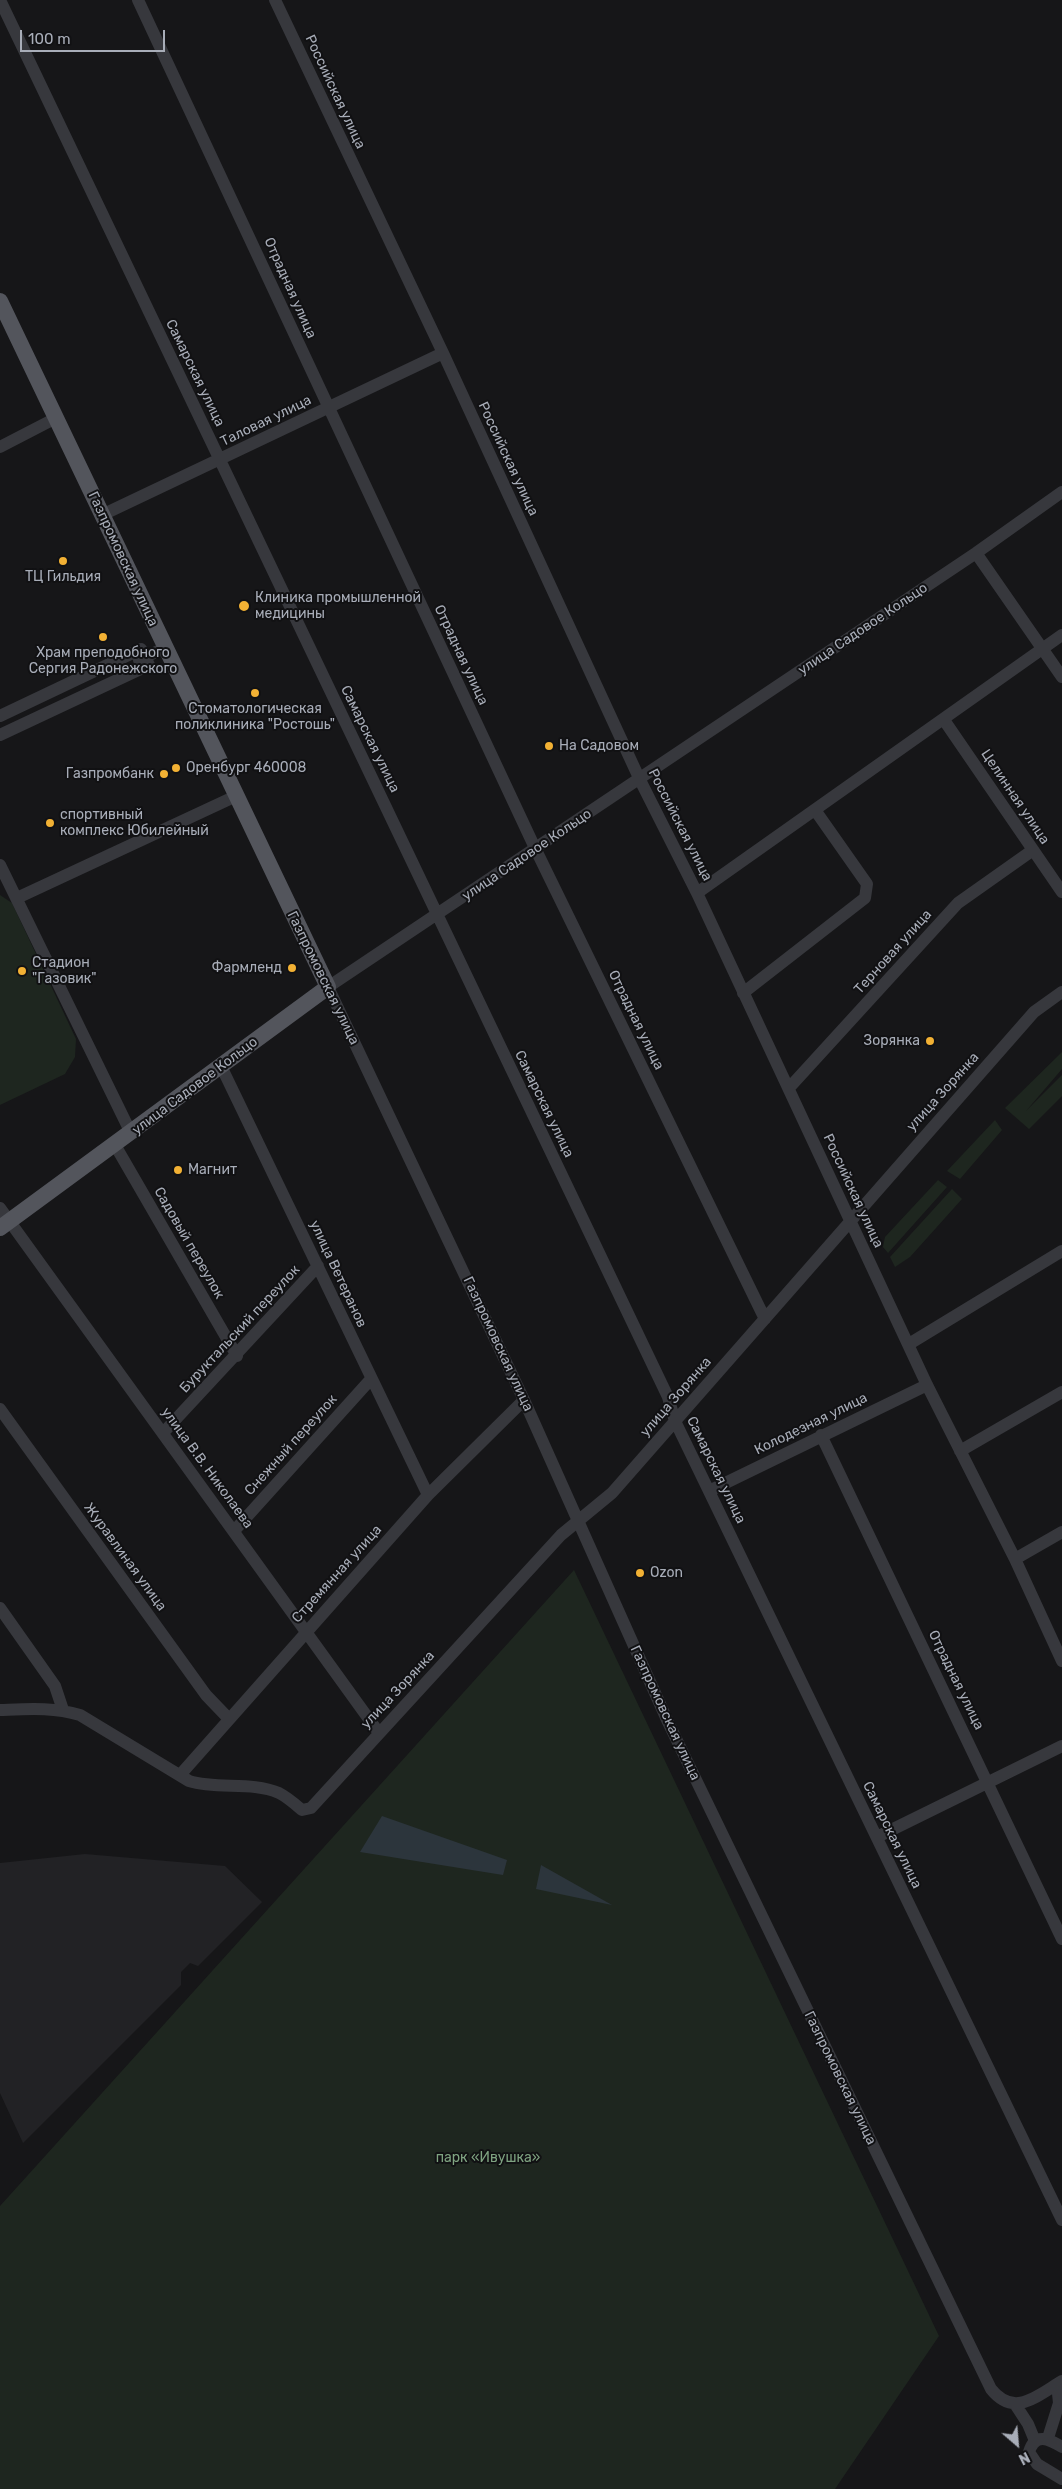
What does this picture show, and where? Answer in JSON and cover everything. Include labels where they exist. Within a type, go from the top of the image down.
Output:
[{"type":"main road","name":"Газпромовская улица","points":[[0,301],[328,987]]},
{"type":"main road","name":"улица Садовое Кольцо","points":[[3,1219],[115,1145],[328,987]]},
{"type":"street","name":"Самарская улица","points":[[0,0],[668,1397],[675,1420],[1062,2220]]},
{"type":"street","name":"Отрадная улица","points":[[138,0],[271,280],[327,407],[535,848],[765,1319]]},
{"type":"street","name":"Российская улица","points":[[275,0],[443,353],[640,780],[697,893],[927,1385],[1015,1559],[1062,1661]]},
{"type":"street","name":"Таловая улица","points":[[102,515],[443,353]]},
{"type":"street","points":[[0,447],[56,418]]},
{"type":"street","name":"улица Садовое Кольцо","points":[[328,987],[438,916],[535,848],[640,780],[976,553],[1062,492]]},
{"type":"street","points":[[976,553],[1062,677]]},
{"type":"street","points":[[697,893],[1062,635]]},
{"type":"street","points":[[137,661],[104,686],[3,734],[0,717],[97,670],[137,661],[165,648]]},
{"type":"street","points":[[97,670],[104,686]]},
{"type":"street","points":[[79,678],[86,694]]},
{"type":"street","points":[[60,687],[67,703]]},
{"type":"street","points":[[37,698],[44,714]]},
{"type":"street","points":[[17,708],[25,724]]},
{"type":"street","name":"Целинная улица","points":[[944,720],[1062,892]]},
{"type":"street","points":[[17,898],[236,796]]},
{"type":"street","points":[[744,993],[865,898],[867,884],[815,810]]},
{"type":"street","name":"Терновая улица","points":[[789,1088],[958,903],[1033,850]]},
{"type":"street","points":[[0,864],[131,1133]]},
{"type":"street","name":"Газпромовская улица","points":[[328,987],[524,1400],[668,1722],[991,2389],[999,2399],[1015,2404]]},
{"type":"street","name":"улица Зорянка","points":[[180,1775],[199,1784],[261,1787],[281,1794],[302,1810],[311,1808],[561,1535],[612,1493],[1034,1012],[1062,992]]},
{"type":"street","name":"улица Ветеранов","points":[[221,1066],[428,1495]]},
{"type":"street","name":"Садовый переулок","points":[[115,1145],[237,1356]]},
{"type":"street","name":"улица В.В. Николаева","points":[[3,1219],[163,1432],[379,1733]]},
{"type":"street","points":[[909,1344],[1062,1251]]},
{"type":"street","name":"Буруктальский переулок","points":[[163,1432],[237,1356],[318,1266]]},
{"type":"street","name":"Снежный переулок","points":[[234,1531],[371,1379]]},
{"type":"street","name":"Колодезная улица","points":[[709,1491],[927,1385]]},
{"type":"street","points":[[960,1451],[1062,1392]]},
{"type":"street","name":"Стремянная улица","points":[[180,1775],[428,1495],[524,1400]]},
{"type":"street","name":"Журавлиная улица","points":[[0,1409],[206,1695],[229,1719]]},
{"type":"street","name":"Отрадная улица","points":[[821,1435],[1062,1939]]},
{"type":"street","points":[[1015,1559],[1062,1532]]},
{"type":"street","points":[[0,1608],[55,1686],[63,1710]]},
{"type":"street","points":[[0,1710],[42,1708],[63,1710],[80,1715],[180,1775]]},
{"type":"street","points":[[877,1837],[1062,1746]]},
{"type":"street","points":[[1035,2441],[1028,2424],[1015,2404],[1025,2402],[1060,2382],[1059,2403],[1048,2438]]},
{"type":"street","points":[[1062,2447],[1048,2438],[1035,2441],[1029,2452],[1032,2459],[1062,2479]]},
{"type":"shaded area","points":[[382,1816],[507,1860],[503,1875],[360,1852]]},
{"type":"shaded area","points":[[85,1854],[225,1866],[262,1902],[198,1966],[190,1963],[181,1972],[181,1985],[23,2143],[0,2093],[0,1863]]},
{"type":"shaded area","points":[[541,1865],[612,1905],[536,1889]]},
{"type":"green space","name":"Стадион \"Газовик\"","points":[[0,895],[12,903],[76,1039],[75,1057],[65,1074],[0,1105]]},
{"type":"green space","points":[[1062,1052],[1062,1069],[1026,1111],[1062,1075],[1062,1096],[1029,1129],[1005,1108]]},
{"type":"green space","points":[[995,1120],[1002,1130],[960,1179],[947,1171]]},
{"type":"green space","points":[[938,1180],[947,1187],[888,1253],[883,1247],[885,1237]]},
{"type":"green space","points":[[952,1189],[962,1199],[910,1257],[895,1267],[890,1257]]},
{"type":"green space","name":"парк «Ивушка»","points":[[574,1570],[939,2336],[835,2489],[0,2489],[0,2206]]},
{"type":"place","name":"ТЦ Гильдия","points":[[63,561]]},
{"type":"place","name":"Клиника промышленной медицины","points":[[244,606]]},
{"type":"place","name":"Храм преподобного Сергия Радонежского","points":[[103,637]]},
{"type":"place","name":"Стоматологическая поликлиника \"Ростошь\"","points":[[255,693]]},
{"type":"place","name":"На Садовом","points":[[549,746]]},
{"type":"place","name":"Оренбург 460008","points":[[176,768]]},
{"type":"place","name":"Газпромбанк","points":[[164,774]]},
{"type":"place","name":"спортивный комплекс Юбилейный","points":[[50,823]]},
{"type":"place","name":"Фармленд","points":[[292,968]]},
{"type":"place","name":"Стадион \"Газовик\"","points":[[22,971]]},
{"type":"place","name":"Зорянка","points":[[930,1041]]},
{"type":"place","name":"Магнит","points":[[178,1170]]},
{"type":"place","name":"Ozon","points":[[640,1573]]}]
